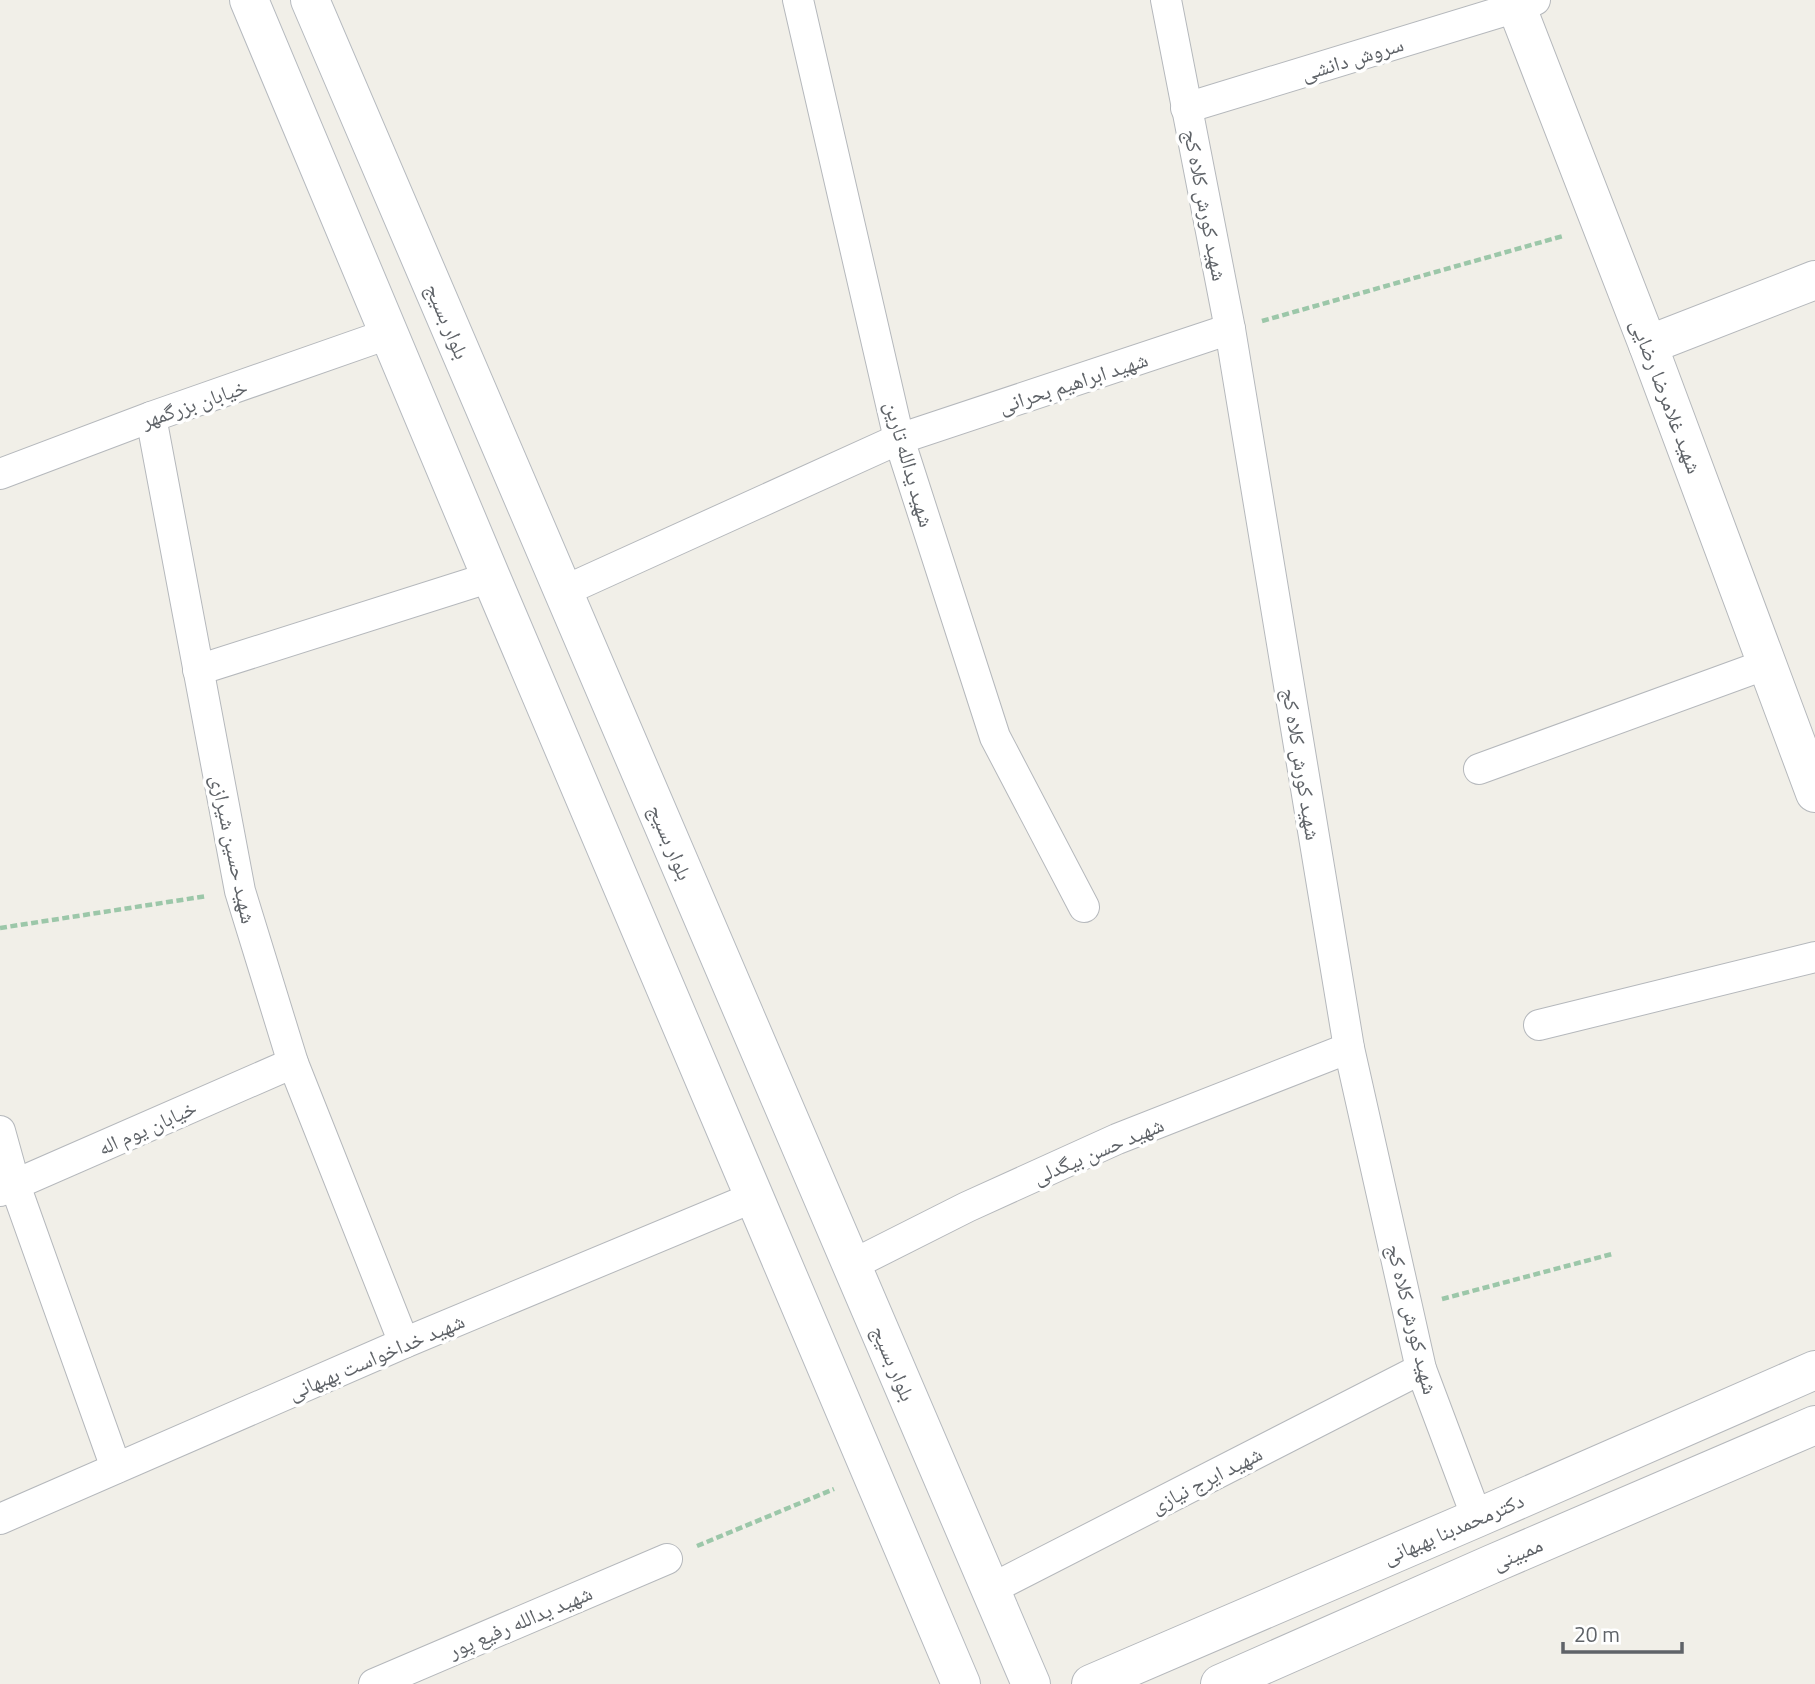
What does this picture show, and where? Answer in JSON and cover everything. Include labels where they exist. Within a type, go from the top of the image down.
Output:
[{"type":"main road","points":[[249,0],[961,1684]]},
{"type":"main road","name":"بلوار بسیج","points":[[310,0],[1031,1684]]},
{"type":"main road","name":"شهید غلامرضا رضایی","points":[[1522,2],[1602,225],[1815,793]]},
{"type":"main road","points":[[1648,345],[1815,280]]},
{"type":"main road","name":"دکترمحمدبنا بهبهانی","points":[[1091,1684],[1815,1370]]},
{"type":"main road","name":"ممبینی","points":[[1220,1684],[1815,1425]]},
{"type":"street","name":"شهید یدالله تارین","points":[[798,0],[900,439],[995,737],[1084,908]]},
{"type":"street","name":"شهید کورش کلاه کج","points":[[1166,0],[1230,329],[1349,1048],[1422,1369],[1477,1518]]},
{"type":"street","name":"سروش دانشی","points":[[1186,108],[1522,2]]},
{"type":"street","name":"شهید ابراهیم بحرانی","points":[[564,592],[900,439],[1230,329]]},
{"type":"street","name":"خیابان بزرگمهر","points":[[0,474],[151,417],[388,334]]},
{"type":"street","name":"شهید حسین شیرازی","points":[[151,417],[240,891],[293,1063],[404,1343]]},
{"type":"street","points":[[198,670],[491,577]]},
{"type":"street","points":[[1479,769],[1767,664]]},
{"type":"street","points":[[1539,1025],[1815,957]]},
{"type":"street","name":"شهید حسن بیگدلی","points":[[852,1265],[967,1207],[1117,1139],[1349,1048]]},
{"type":"street","name":"خیابان یوم اله","points":[[7,1188],[293,1063]]},
{"type":"street","points":[[0,1131],[7,1188],[116,1468]]},
{"type":"street","name":"شهید خداخواست بهبهانی","points":[[0,1518],[404,1343],[754,1197]]},
{"type":"street","name":"شهید ایرج نیازی","points":[[991,1589],[1422,1369]]},
{"type":"street","name":"شهید یدالله رفیع پور","points":[[374,1684],[667,1559]]},
{"type":"path","points":[[1230,329],[1602,225]]},
{"type":"path","points":[[0,928],[240,891]]},
{"type":"path","points":[[1407,1309],[1612,1254]]},
{"type":"path","points":[[667,1559],[872,1473]]}]
